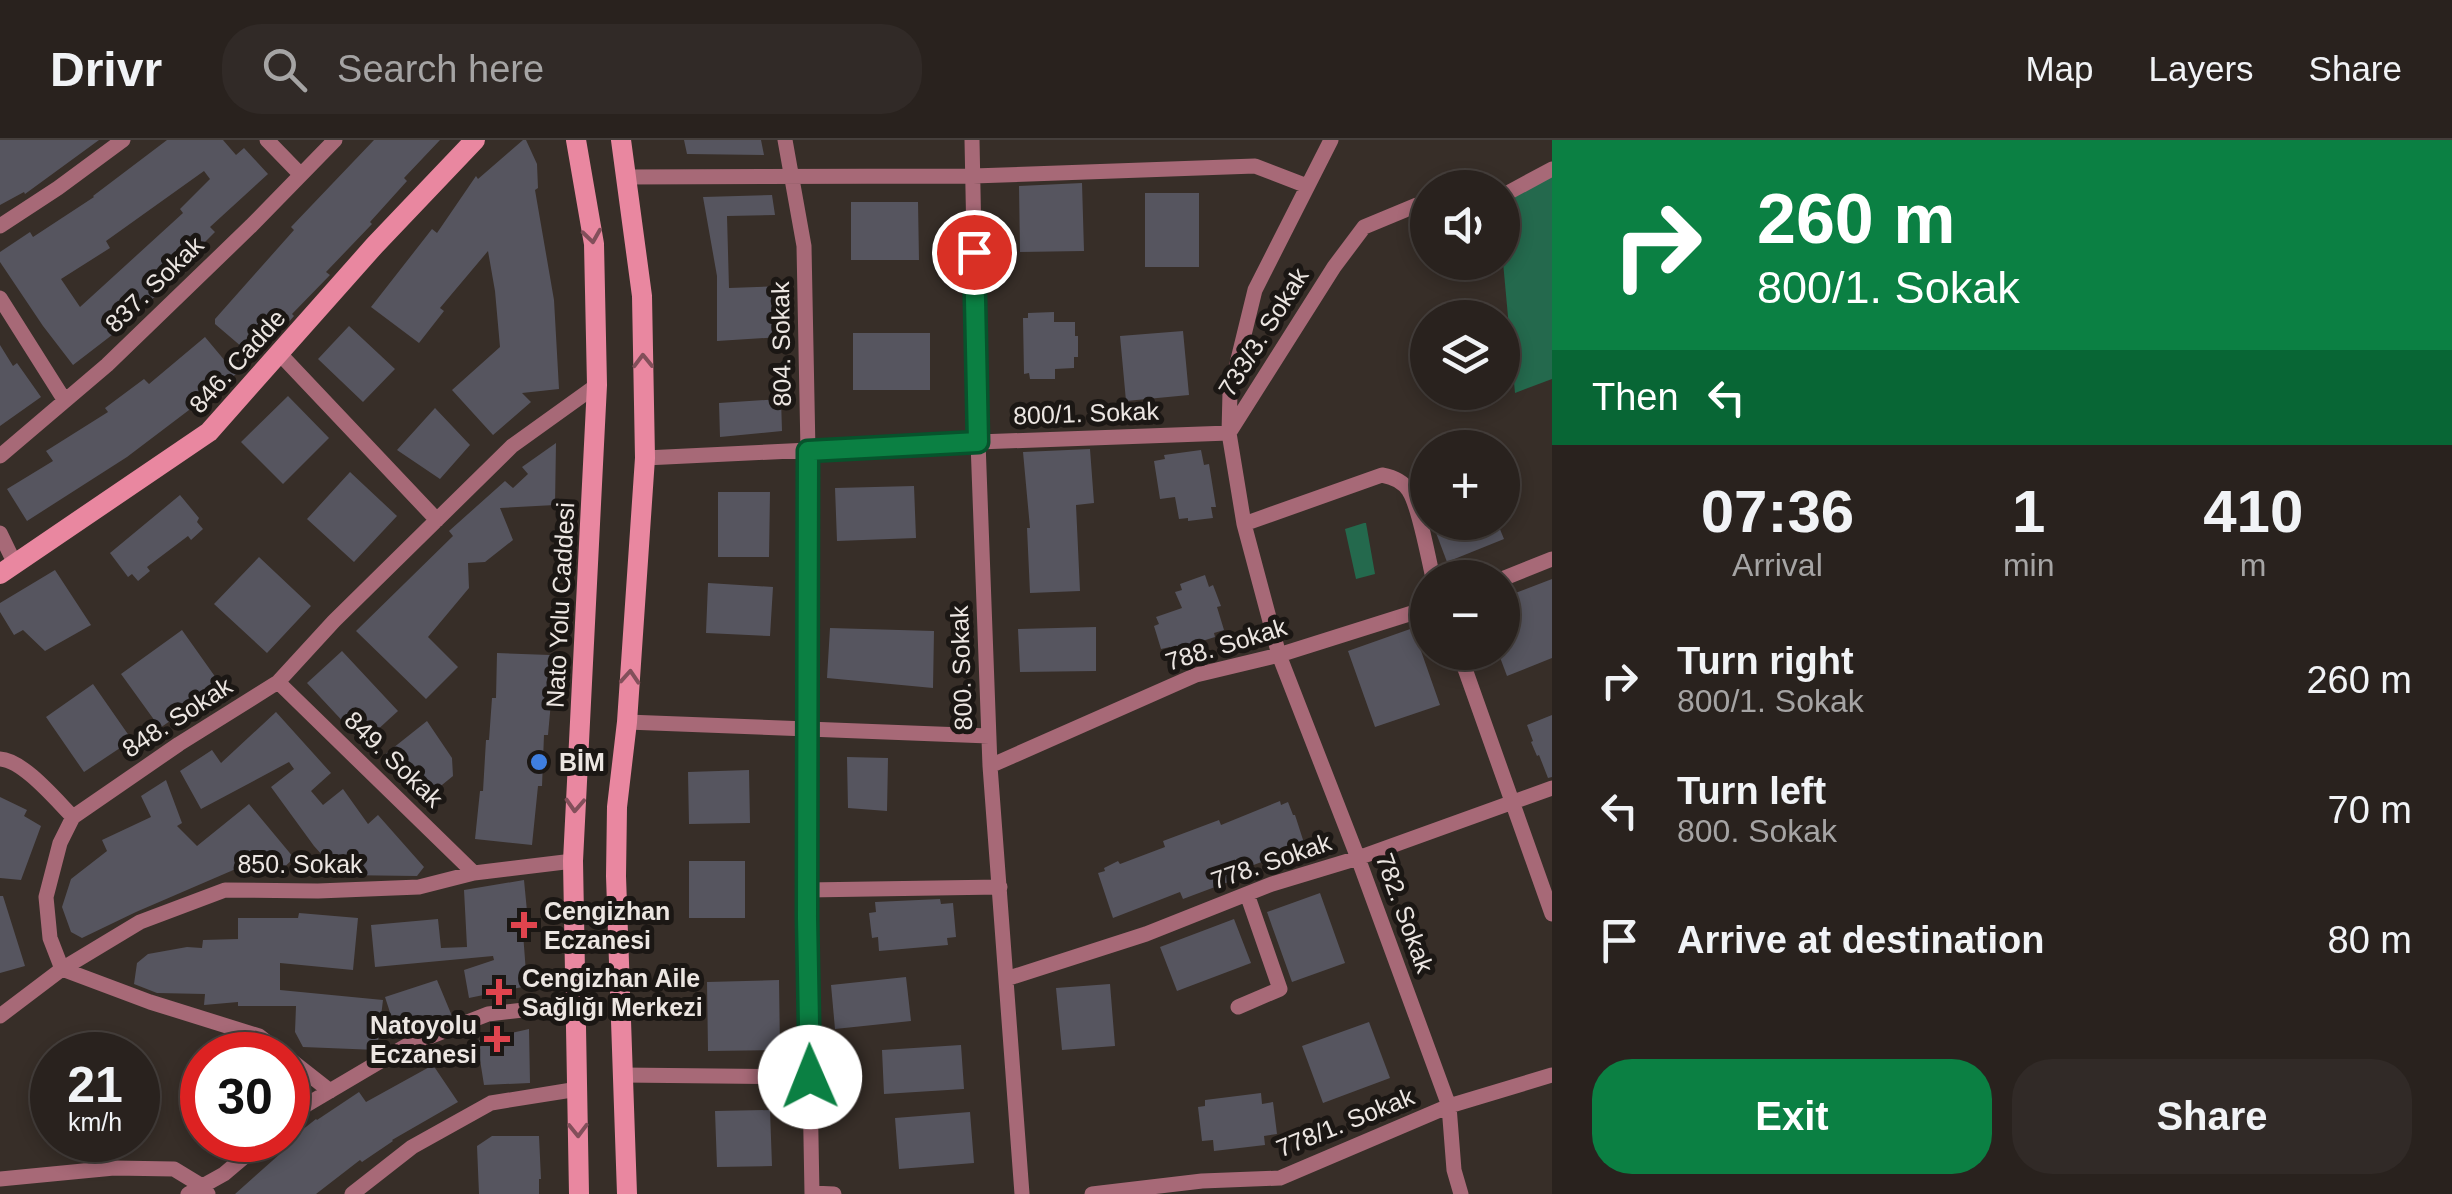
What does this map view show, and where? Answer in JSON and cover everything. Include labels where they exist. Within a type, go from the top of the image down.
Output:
[{"type":"main road","name":"846. Cadde","points":[[7,569],[209,432],[474,140]]},
{"type":"main road","name":"Nato Yolu Caddesi","points":[[576,140],[594,244],[597,386],[573,861],[579,1194]]},
{"type":"main road","points":[[621,140],[642,296],[645,458],[616,876],[626,1194]]},
{"type":"street","points":[[0,226],[123,140]]},
{"type":"street","points":[[267,140],[300,174]]},
{"type":"street","name":"837. Sokak","points":[[0,456],[120,352],[335,140]]},
{"type":"street","name":"804. Sokak","points":[[785,140],[804,246],[812,1194]]},
{"type":"street","name":"800. Sokak","points":[[972,140],[990,766],[1022,1194]]},
{"type":"street","points":[[1228,434],[1230,392],[1255,290],[1331,140]]},
{"type":"street","points":[[626,177],[973,176],[1256,166],[1308,186]]},
{"type":"street","points":[[1520,187],[1552,170]]},
{"type":"street","name":"733/3. Sokak","points":[[1279,655],[1244,524],[1228,434],[1364,227],[1410,207]]},
{"type":"street","points":[[0,298],[65,401]]},
{"type":"street","points":[[279,353],[437,520]]},
{"type":"street","name":"848. Sokak","points":[[73,817],[278,682],[334,621],[512,446],[597,386]]},
{"type":"street","name":"800/1. Sokak","points":[[645,458],[1228,434]]},
{"type":"street","points":[[1244,524],[1388,476],[1405,486],[1412,498],[1428,560]]},
{"type":"street","points":[[0,532],[7,569]]},
{"type":"street","points":[[1520,571],[1552,558]]},
{"type":"street","name":"788. Sokak","points":[[990,766],[1196,675],[1279,655],[1410,614]]},
{"type":"street","name":"782. Sokak","points":[[1279,655],[1449,1106],[1460,1194]]},
{"type":"street","points":[[1465,670],[1552,914]]},
{"type":"street","name":"849. Sokak","points":[[278,682],[474,872]]},
{"type":"street","points":[[627,722],[989,736]]},
{"type":"street","points":[[0,759],[8,759],[30,775],[73,817],[60,843],[46,897],[50,938],[62,970],[246,1032]]},
{"type":"street","name":"778. Sokak","points":[[1006,979],[1146,934],[1247,894],[1552,788]]},
{"type":"street","name":"850. Sokak","points":[[0,1016],[62,970],[140,922],[226,890],[419,887],[474,872],[573,861]]},
{"type":"street","points":[[808,890],[1000,887]]},
{"type":"street","points":[[1238,1007],[1280,989],[1247,894]]},
{"type":"street","points":[[310,1103],[406,1046],[488,1014],[576,1004]]},
{"type":"street","name":"778/1. Sokak","points":[[1092,1194],[1202,1180],[1280,1178],[1449,1106],[1552,1075]]},
{"type":"street","points":[[310,1076],[330,1091]]},
{"type":"street","points":[[622,1076],[810,1077]]},
{"type":"street","points":[[352,1194],[412,1147],[491,1103],[578,1089]]},
{"type":"street","points":[[0,1179],[114,1168],[174,1169],[199,1191],[238,1162]]},
{"type":"street","points":[[812,1194],[834,1194]]},
{"type":"green space","points":[[1552,170],[1552,379],[1520,391],[1520,300],[1506,300],[1505,280],[1520,280],[1520,187]]},
{"type":"green space","points":[[1366,523],[1375,574],[1356,579],[1345,529]]},
{"type":"building","points":[[0,140],[99,140],[25,194],[0,205]]},
{"type":"building","points":[[167,140],[223,140],[236,155],[244,148],[268,174],[210,227],[215,232],[165,282],[168,285],[73,365],[0,262],[0,252],[30,232],[33,237]],"holes":[[[204,171],[210,179],[180,209],[183,213],[80,307],[61,279],[110,248],[106,241]]]},
{"type":"building","points":[[374,140],[440,140],[404,178],[407,181],[372,224],[326,272],[330,275],[256,359],[215,324],[215,319],[294,230],[291,227]]},
{"type":"building","points":[[523,140],[537,164],[535,190],[554,300],[559,389],[522,393],[531,402],[493,435],[452,390],[500,347],[488,251],[440,308],[444,311],[419,343],[371,307],[432,229],[437,233],[476,176],[478,179]]},
{"type":"building","points":[[684,140],[761,140],[764,155],[687,154]]},
{"type":"building","points":[[1082,183],[1084,251],[1020,252],[1019,186]]},
{"type":"building","points":[[1145,193],[1199,193],[1199,267],[1145,267]]},
{"type":"building","points":[[772,195],[775,215],[727,216],[729,288],[784,286],[785,334],[717,341],[717,276],[703,197]]},
{"type":"building","points":[[851,202],[918,202],[919,260],[851,260]]},
{"type":"building","points":[[1054,312],[1054,322],[1075,322],[1078,357],[1074,357],[1074,368],[1055,369],[1055,379],[1030,379],[1029,373],[1024,374],[1023,318],[1028,318],[1028,313]]},
{"type":"building","points":[[349,326],[395,369],[363,402],[318,359]]},
{"type":"building","points":[[1183,331],[1189,395],[1126,401],[1120,336]]},
{"type":"building","points":[[853,333],[930,333],[930,390],[853,390]]},
{"type":"building","points":[[205,337],[236,374],[195,409],[127,457],[27,521],[7,489],[53,461],[46,451],[108,412],[105,408],[144,379],[149,384]]},
{"type":"building","points":[[0,345],[41,397],[0,426]]},
{"type":"building","points":[[288,396],[329,438],[283,484],[241,442]]},
{"type":"building","points":[[781,399],[782,431],[720,437],[719,403]]},
{"type":"building","points":[[435,408],[470,445],[440,479],[397,450]]},
{"type":"building","points":[[556,443],[555,505],[500,508],[513,540],[485,562],[468,563],[469,588],[428,637],[458,667],[426,699],[356,631],[453,536],[449,531],[505,481],[513,488],[528,474],[522,467]]},
{"type":"building","points":[[1090,449],[1094,503],[1076,505],[1080,591],[1030,593],[1030,528],[1023,452]]},
{"type":"building","points":[[1201,450],[1204,465],[1209,464],[1216,507],[1211,507],[1213,518],[1179,519],[1175,497],[1160,499],[1154,461],[1165,459],[1164,455]]},
{"type":"building","points":[[350,472],[397,516],[354,562],[307,519]]},
{"type":"building","points":[[914,486],[916,538],[837,541],[835,488]]},
{"type":"building","points":[[718,492],[770,492],[769,557],[718,557]]},
{"type":"building","points":[[180,495],[203,529],[147,567],[150,571],[138,581],[132,574],[128,577],[110,553]]},
{"type":"building","points":[[1439,540],[1502,540],[1452,560],[1446,560]]},
{"type":"building","points":[[259,557],[311,606],[267,653],[214,604]]},
{"type":"building","points":[[55,570],[91,625],[45,651],[23,630],[14,635],[0,612],[0,603]]},
{"type":"building","points":[[1205,575],[1221,606],[1217,607],[1224,630],[1214,633],[1215,637],[1171,651],[1170,647],[1161,649],[1154,626],[1159,624],[1156,617],[1182,608],[1175,592],[1182,590],[1180,584]]},
{"type":"building","points":[[1552,579],[1552,658],[1507,676],[1505,670],[1520,670],[1520,591]]},
{"type":"building","points":[[708,583],[773,587],[770,636],[706,633]]},
{"type":"building","points":[[1096,627],[1096,671],[1020,672],[1018,629]]},
{"type":"building","points":[[830,628],[934,631],[933,688],[827,678]]},
{"type":"building","points":[[1410,629],[1410,670],[1428,670],[1440,705],[1375,727],[1348,651]]},
{"type":"building","points":[[182,630],[221,685],[160,728],[121,674]]},
{"type":"building","points":[[342,651],[398,711],[363,743],[307,683]]},
{"type":"building","points":[[497,653],[550,655],[548,735],[544,735],[542,786],[538,786],[532,845],[475,839],[492,698],[496,698]]},
{"type":"building","points":[[93,684],[132,740],[84,772],[46,717]]},
{"type":"building","points":[[276,712],[331,773],[311,791],[323,805],[343,789],[368,824],[378,815],[424,867],[417,876],[340,875],[271,787],[294,769],[289,762],[201,809],[180,771],[212,750],[221,763]]},
{"type":"building","points":[[1552,715],[1552,777],[1548,778],[1527,725]]},
{"type":"building","points":[[427,721],[452,758],[453,776],[426,798],[383,756]]},
{"type":"building","points":[[847,757],[888,758],[887,811],[848,808]]},
{"type":"building","points":[[749,770],[750,823],[689,824],[688,772]]},
{"type":"building","points":[[166,780],[182,823],[177,826],[197,846],[249,804],[294,858],[279,872],[268,866],[255,872],[250,868],[242,874],[238,868],[82,938],[71,932],[62,907],[71,879],[107,851],[102,840],[151,817],[141,796]]},
{"type":"building","points":[[0,797],[27,810],[24,816],[41,826],[21,880],[0,878]]},
{"type":"building","points":[[1280,801],[1281,805],[1288,802],[1305,846],[1237,871],[1239,878],[1183,899],[1180,892],[1113,918],[1098,873],[1104,868],[1165,847],[1163,841],[1219,820],[1221,825]]},
{"type":"building","points":[[689,861],[745,861],[745,918],[689,918]]},
{"type":"building","points":[[524,880],[529,932],[523,933],[527,986],[469,998],[464,970],[494,960],[493,956],[375,967],[371,925],[438,919],[441,948],[467,947],[464,890]]},
{"type":"building","points":[[1320,893],[1345,963],[1292,982],[1267,912]]},
{"type":"building","points":[[0,896],[25,966],[0,973]]},
{"type":"building","points":[[940,899],[941,904],[953,903],[956,937],[947,938],[948,945],[879,951],[878,937],[872,938],[869,913],[876,912],[875,902]]},
{"type":"building","points":[[299,913],[358,918],[353,970],[280,963],[280,990],[383,1000],[377,1050],[310,1047],[310,1032],[295,1032],[296,1006],[238,1006],[238,1002],[204,1005],[205,994],[157,993],[134,984],[137,963],[148,954],[202,948],[203,940],[238,939],[238,918],[298,918]]},
{"type":"building","points":[[1234,919],[1251,963],[1177,991],[1160,947]]},
{"type":"building","points":[[906,977],[911,1021],[835,1029],[831,985]]},
{"type":"building","points":[[437,980],[452,1016],[398,1037],[385,997]]},
{"type":"building","points":[[779,980],[780,1050],[708,1051],[707,982]]},
{"type":"building","points":[[1110,984],[1115,1046],[1062,1050],[1056,988]]},
{"type":"building","points":[[1369,1022],[1390,1078],[1323,1103],[1302,1046]]},
{"type":"building","points":[[529,1029],[530,1083],[484,1085],[477,1041]]},
{"type":"building","points":[[961,1045],[964,1089],[884,1094],[882,1050]]},
{"type":"building","points":[[433,1065],[458,1102],[360,1160],[316,1194],[235,1194],[271,1162],[310,1162],[310,1124],[359,1092],[366,1102]]},
{"type":"building","points":[[1261,1093],[1262,1104],[1273,1102],[1277,1134],[1264,1136],[1265,1145],[1214,1151],[1213,1140],[1202,1141],[1198,1107],[1205,1106],[1205,1100]]},
{"type":"building","points":[[770,1110],[772,1166],[717,1167],[715,1111]]},
{"type":"building","points":[[970,1112],[974,1163],[899,1169],[895,1118]]},
{"type":"building","points":[[492,1136],[539,1136],[539,1194],[479,1194],[477,1146]]},
{"type":"place","name":"BİM","points":[[539,762]]},
{"type":"place","name":"Cengizhan Eczanesi","points":[[524,925]]},
{"type":"place","name":"Cengizhan Aile Sağlığı Merkezi","points":[[499,992]]},
{"type":"place","name":"Natoyolu Eczanesi","points":[[497,1039]]},
{"type":"route","points":[[810,1077],[808,451],[978,442],[974,252]]}]
